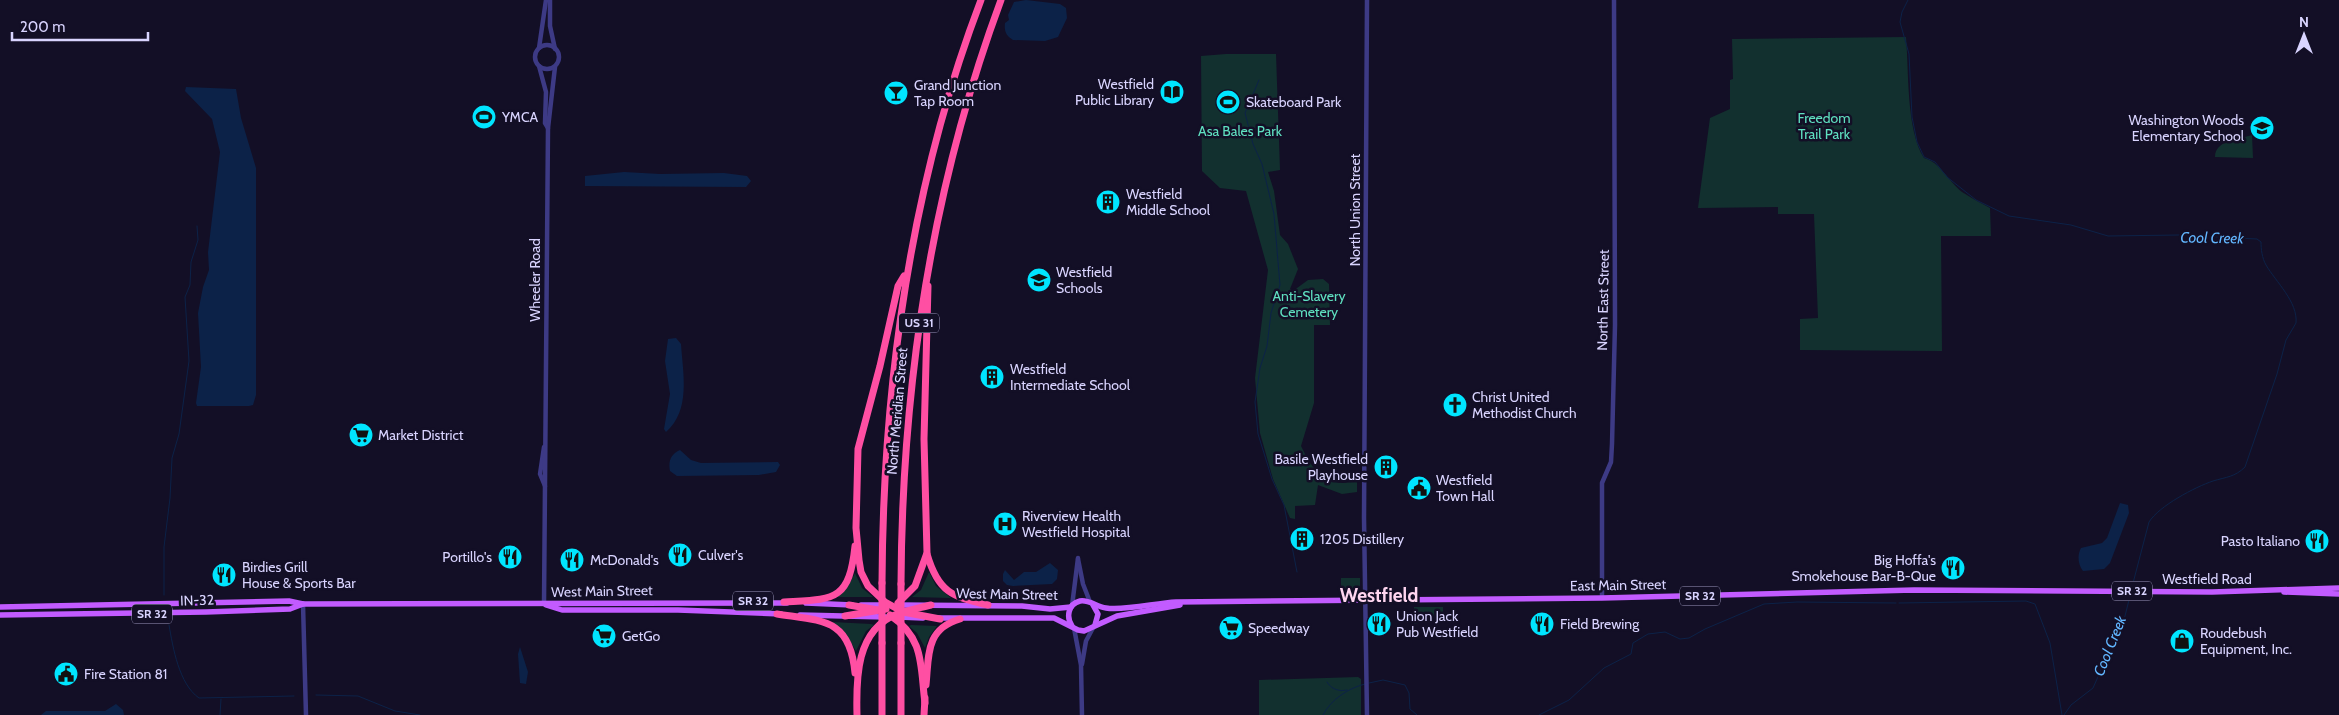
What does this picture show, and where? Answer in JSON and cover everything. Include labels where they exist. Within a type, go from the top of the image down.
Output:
[{"type":"highway","name":"North Meridian Street","points":[[882,715],[883,510],[888,422],[907,271],[935,149],[957,69],[981,0]]},
{"type":"highway","name":"North Meridian Street","points":[[901,715],[902,508],[908,414],[917,334],[928,272],[957,140],[987,38],[1001,0]]},
{"type":"highway","points":[[784,602],[822,600],[842,589],[852,570],[856,528],[856,462],[860,439],[880,366],[898,286],[907,271]]},
{"type":"highway","points":[[928,272],[924,439],[927,553],[934,576],[945,589],[956,597],[988,605]]},
{"type":"highway","points":[[856,528],[862,572],[871,590],[903,612],[940,618]]},
{"type":"highway","points":[[845,616],[882,611],[892,605],[915,586],[927,553]]},
{"type":"highway","points":[[856,679],[863,650],[868,639],[891,617],[931,604]]},
{"type":"highway","points":[[849,605],[882,611],[905,627],[918,647],[922,663],[925,703]]},
{"type":"highway","points":[[777,614],[814,619],[834,626],[844,636],[852,650],[856,679],[857,715]]},
{"type":"highway","points":[[924,715],[928,653],[931,641],[942,627],[960,618]]},
{"type":"main road","name":"Westfield Road","points":[[1992,590],[2272,591],[2339,588]]},
{"type":"main road","name":"East Main Street","points":[[1365,600],[1602,598],[1848,591],[1992,590]]},
{"type":"main road","name":"Westfield Road","points":[[2272,591],[2305,595],[2339,594]]},
{"type":"main road","name":"SR 32","points":[[1091,603],[1113,608],[1156,603],[1365,600]]},
{"type":"main road","name":"IN-32","points":[[0,607],[289,601],[303,604],[377,602],[544,604]]},
{"type":"main road","name":"West Main Street","points":[[544,604],[561,602],[784,602],[849,605],[988,605],[1050,609],[1071,607]]},
{"type":"main road","points":[[1079,602],[1091,603],[1098,614],[1098,621],[1093,627],[1084,631],[1073,627],[1068,618],[1071,607],[1079,602]]},
{"type":"main road","name":"SR 32","points":[[1093,627],[1117,616],[1200,602]]},
{"type":"main road","name":"IN-32","points":[[0,615],[198,613],[290,609],[303,604]]},
{"type":"main road","name":"West Main Street","points":[[544,604],[562,610],[678,610],[891,617],[1054,618],[1073,627]]},
{"type":"street","points":[[546,0],[539,48],[535,56],[539,66],[546,70],[555,67],[559,56],[555,49],[550,26],[550,0]]},
{"type":"street","name":"North Union Street","points":[[1367,0],[1365,600],[1367,715]]},
{"type":"street","name":"North East Street","points":[[1602,598],[1602,484],[1611,462],[1615,325],[1614,0]]},
{"type":"street","points":[[539,48],[547,45],[555,49]]},
{"type":"street","name":"Wheeler Road","points":[[539,66],[546,92],[545,123],[548,128]]},
{"type":"street","name":"Wheeler Road","points":[[544,604],[547,433],[548,128],[555,67]]},
{"type":"street","points":[[1071,607],[1078,558],[1083,584],[1091,603]]},
{"type":"street","points":[[303,604],[306,715]]},
{"type":"street","points":[[1073,627],[1081,666],[1082,715]]},
{"type":"street","points":[[1081,666],[1086,642],[1093,627]]},
{"type":"green space","name":"Freedom Trail Park","points":[[1906,37],[1911,116],[1918,146],[1924,158],[1940,168],[1957,188],[1990,208],[1991,236],[1941,236],[1942,351],[1800,350],[1800,319],[1818,318],[1814,214],[1778,214],[1778,207],[1698,208],[1710,118],[1730,109],[1730,80],[1733,79],[1732,39]]},
{"type":"green space","name":"Asa Bales Park","points":[[1276,54],[1280,170],[1268,172],[1274,191],[1280,235],[1288,244],[1298,269],[1290,289],[1293,291],[1308,280],[1323,279],[1329,284],[1330,325],[1314,325],[1314,403],[1301,446],[1310,463],[1322,476],[1336,482],[1357,481],[1357,492],[1342,494],[1318,485],[1315,505],[1295,506],[1295,519],[1290,518],[1273,479],[1260,433],[1255,378],[1268,270],[1246,191],[1220,188],[1202,171],[1201,56]]},
{"type":"green space","points":[[2252,135],[2253,158],[2215,157],[2216,151],[2223,144]]},
{"type":"green space","points":[[929,572],[936,586],[951,598],[912,597],[921,590]]},
{"type":"green space","points":[[855,573],[862,588],[873,597],[836,597],[847,588]]},
{"type":"green space","points":[[1341,578],[1360,578],[1360,595],[1341,595]]},
{"type":"green space","points":[[1414,607],[1443,607],[1443,621],[1438,618],[1414,624]]},
{"type":"green space","points":[[832,622],[874,625],[866,631],[856,651],[846,634]]},
{"type":"green space","points":[[909,626],[937,626],[929,637],[925,648],[917,633]]},
{"type":"green space","points":[[1358,677],[1361,679],[1361,715],[1259,715],[1259,680]]},
{"type":"water","points":[[1026,0],[1060,4],[1066,8],[1067,18],[1058,37],[1045,41],[1013,40],[1007,35],[1005,23],[1009,20],[1008,15],[1014,2]]},
{"type":"water","points":[[186,87],[236,89],[241,118],[256,168],[256,395],[253,405],[249,406],[197,406],[196,403],[201,367],[198,313],[203,287],[209,270],[208,252],[220,152],[212,119],[185,91]]},
{"type":"water","points":[[624,172],[660,174],[724,173],[747,176],[751,181],[746,187],[585,186],[585,176]]},
{"type":"water","points":[[676,338],[681,344],[684,391],[679,413],[674,423],[666,432],[664,429],[670,394],[665,361],[668,339]]},
{"type":"water","points":[[680,450],[691,460],[701,463],[778,462],[780,465],[776,472],[759,475],[677,476],[670,471],[669,464],[672,456]]},
{"type":"water","points":[[2120,503],[2128,505],[2129,513],[2110,563],[2104,569],[2083,571],[2079,560],[2081,548],[2102,543],[2107,538]]},
{"type":"water","points":[[1050,563],[1058,570],[1057,579],[1052,584],[1013,586],[1007,585],[1003,581],[1005,570],[1014,580],[1024,572],[1036,572]]},
{"type":"water","points":[[520,647],[528,672],[526,684],[520,683],[518,654]]},
{"type":"water","points":[[116,704],[123,710],[124,715],[41,715],[46,711],[105,711]]},
{"type":"waterway","name":"Cool Creek","points":[[1908,0],[1902,12],[1900,22],[1909,54],[1912,117],[1917,142],[1924,157],[1935,162],[1947,177],[1976,200],[2009,216],[2071,225],[2108,236],[2178,235],[2257,239],[2261,242],[2262,254],[2266,265],[2286,292],[2294,307],[2296,323],[2286,340],[2277,374],[2245,467],[2234,475],[2213,481],[2187,492],[2154,516],[2149,522],[2132,587]]},
{"type":"waterway","points":[[1259,80],[1245,113],[1253,144],[1262,164],[1274,214],[1280,285],[1271,313],[1267,346],[1260,368],[1255,402],[1258,434],[1272,479],[1284,505],[1297,572]]},
{"type":"waterway","points":[[164,595],[164,547],[170,498],[172,458],[179,434],[189,361],[185,297],[190,285],[191,262],[198,240],[197,226]]},
{"type":"waterway","name":"Cool Creek","points":[[2064,715],[2071,705],[2093,688],[2125,616],[2130,596]]},
{"type":"waterway","points":[[1899,603],[2026,601],[2035,604],[2050,643],[2062,715]]},
{"type":"waterway","points":[[1539,715],[1569,700],[1604,668],[1631,654],[1633,643],[1648,634],[1665,632],[1680,639],[1689,638],[1705,629],[1764,604],[1797,602],[1896,603]]},
{"type":"waterway","points":[[169,625],[175,655],[182,675],[186,684],[199,698],[294,696]]},
{"type":"waterway","points":[[1369,683],[1383,680],[1405,685],[1409,693],[1410,709],[1417,715]]},
{"type":"waterway","points":[[1327,682],[1336,689],[1341,691],[1347,690]]},
{"type":"waterway","points":[[1323,715],[1326,709],[1341,695],[1365,684]]},
{"type":"waterway","points":[[316,695],[358,696],[395,711],[420,715]]},
{"type":"waterway","points":[[220,715],[221,699]]},
{"type":"place","name":"Westfield Public Library","points":[[1172,92]]},
{"type":"place","name":"Grand Junction Tap Room","points":[[896,93]]},
{"type":"place","name":"Skateboard Park","points":[[1228,102]]},
{"type":"place","name":"YMCA","points":[[484,117]]},
{"type":"place","name":"Washington Woods Elementary School","points":[[2262,128]]},
{"type":"place","name":"Westfield Middle School","points":[[1108,202]]},
{"type":"place","name":"Westfield Schools","points":[[1039,280]]},
{"type":"place","name":"Westfield Intermediate School","points":[[992,377]]},
{"type":"place","name":"Christ United Methodist Church","points":[[1455,405]]},
{"type":"place","name":"Market District","points":[[361,435]]},
{"type":"place","name":"Basile Westfield Playhouse","points":[[1386,467]]},
{"type":"place","name":"Westfield Town Hall","points":[[1419,488]]},
{"type":"place","name":"Riverview Health Westfield Hospital","points":[[1005,524]]},
{"type":"place","name":"1205 Distillery","points":[[1302,539]]},
{"type":"place","name":"Pasto Italiano","points":[[2317,541]]},
{"type":"place","name":"Culver's","points":[[680,555]]},
{"type":"place","name":"Portillo's","points":[[510,557]]},
{"type":"place","name":"McDonald's","points":[[572,560]]},
{"type":"place","name":"Big Hoffa's Smokehouse Bar-B-Que","points":[[1953,568]]},
{"type":"place","name":"Birdies Grill House & Sports Bar","points":[[224,575]]},
{"type":"place","name":"Union Jack Pub Westfield","points":[[1379,624]]},
{"type":"place","name":"Field Brewing","points":[[1542,624]]},
{"type":"place","name":"Speedway","points":[[1231,628]]},
{"type":"place","name":"GetGo","points":[[604,636]]},
{"type":"place","name":"Roudebush Equipment, Inc.","points":[[2182,641]]},
{"type":"place","name":"Fire Station 81","points":[[66,674]]},
{"type":"district","name":"Westfield","points":[[1379,595]]},
{"type":"park label","name":"Anti-Slavery Cemetery","points":[[1309,304]]}]
